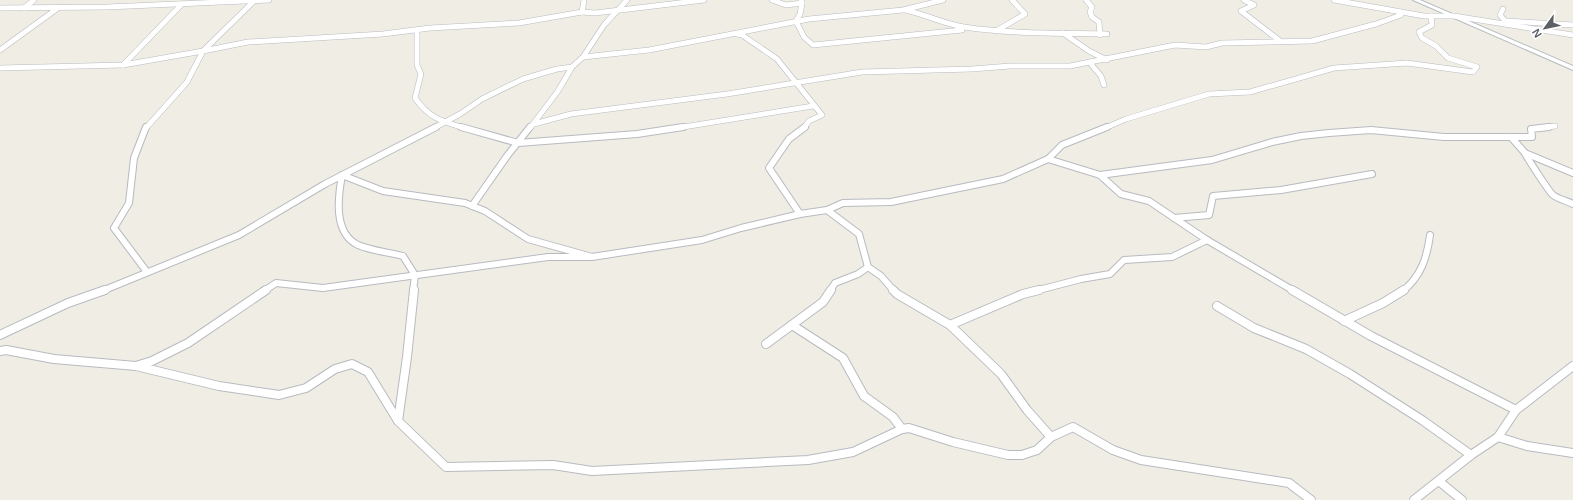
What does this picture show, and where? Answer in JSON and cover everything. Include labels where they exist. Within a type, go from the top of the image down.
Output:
[{"type":"street","points":[[24,8],[34,0]]},
{"type":"street","points":[[0,8],[58,8],[269,0]]},
{"type":"street","points":[[582,12],[584,0]]},
{"type":"street","points":[[472,206],[563,85],[572,67],[583,57],[604,26],[627,0]]},
{"type":"street","points":[[0,68],[123,65],[203,52],[248,42],[383,34],[417,30],[519,23],[582,12],[595,13],[704,0]]},
{"type":"street","points":[[772,0],[783,5],[801,1],[800,14],[796,21]]},
{"type":"street","points":[[583,57],[643,51],[736,34],[751,29],[796,21],[903,10],[943,0]]},
{"type":"street","points":[[996,30],[1008,22],[1024,17],[1025,14],[1012,0]]},
{"type":"street","points":[[1086,0],[1092,7],[1090,12],[1092,17],[1099,22],[1100,35]]},
{"type":"street","points":[[1244,0],[1254,5],[1241,11],[1280,41]]},
{"type":"street","points":[[1334,0],[1400,12],[1431,16],[1454,16],[1573,35]]},
{"type":"street","points":[[1416,0],[1573,68]]},
{"type":"street","points":[[147,272],[114,228],[129,203],[134,158],[147,125],[188,82],[203,52],[254,1]]},
{"type":"street","points":[[123,65],[182,4]]},
{"type":"street","points":[[0,50],[58,8]]},
{"type":"street","points":[[1503,9],[1500,15],[1503,23]]},
{"type":"street","points":[[903,10],[919,13],[947,24],[963,27],[996,30],[1063,33],[1074,32],[1100,35],[1107,34]]},
{"type":"street","points":[[534,124],[571,114],[727,94],[862,72],[972,69],[1010,66],[1070,66],[1090,64],[1175,45],[1206,47],[1222,43],[1280,41],[1312,42],[1396,17],[1401,15],[1400,12]]},
{"type":"street","points":[[136,366],[152,361],[188,342],[276,283],[323,288],[548,257],[592,257],[702,240],[741,228],[800,214],[827,210],[843,203],[891,202],[1004,179],[1048,159],[1062,145],[1126,119],[1209,94],[1250,92],[1272,88],[1294,79],[1334,68],[1407,63],[1473,72],[1477,67],[1448,58],[1436,46],[1422,38],[1420,32],[1432,25],[1431,16]]},
{"type":"street","points":[[796,21],[804,37],[813,45],[963,30],[963,27]]},
{"type":"street","points":[[1503,23],[1573,25]]},
{"type":"street","points":[[417,30],[417,65],[421,74],[415,98],[424,111],[444,122],[518,143],[637,134],[813,106]]},
{"type":"street","points":[[1063,33],[1089,51],[1107,60]]},
{"type":"street","points":[[736,34],[742,35],[777,59],[813,106],[822,115],[809,121],[805,127],[789,139],[770,168],[800,214]]},
{"type":"street","points":[[1090,64],[1101,76],[1104,85]]},
{"type":"street","points":[[0,336],[68,303],[105,290],[239,235],[342,175],[460,114],[482,98],[502,88],[523,79],[557,69],[572,67]]},
{"type":"street","points":[[1048,159],[1100,175],[1212,160],[1272,142],[1301,136],[1371,130],[1444,137],[1532,137],[1531,129],[1555,126]]},
{"type":"street","points":[[1511,137],[1525,153],[1528,162],[1538,172],[1552,195],[1573,204]]},
{"type":"street","points":[[1525,153],[1573,173]]},
{"type":"street","points":[[1174,218],[1209,215],[1213,196],[1280,190],[1372,174]]},
{"type":"street","points":[[342,175],[383,191],[466,203],[485,211],[528,239],[592,257]]},
{"type":"street","points":[[342,175],[338,196],[340,219],[348,238],[356,244],[403,256],[415,275],[408,357],[398,421]]},
{"type":"street","points":[[1100,175],[1121,194],[1149,201],[1207,240],[1344,321],[1441,373],[1516,410]]},
{"type":"street","points":[[827,210],[859,234],[868,267],[881,276],[898,294],[950,325],[1001,374],[1027,410],[1051,437]]},
{"type":"street","points":[[1344,321],[1371,310],[1399,293],[1415,279],[1428,253],[1430,235]]},
{"type":"street","points":[[950,325],[1023,294],[1081,279],[1110,274],[1124,260],[1172,257],[1207,240]]},
{"type":"street","points":[[766,344],[823,302],[835,283],[858,274],[868,267]]},
{"type":"street","points":[[1217,306],[1254,328],[1306,349],[1350,374],[1422,420],[1472,455]]},
{"type":"street","points":[[792,325],[843,358],[864,396],[892,417],[902,429]]},
{"type":"street","points":[[0,351],[6,350],[54,360],[136,366],[219,386],[279,395],[306,388],[322,380],[335,369],[352,364],[368,372],[398,421],[446,467],[553,465],[592,471],[808,460],[853,452],[902,429],[909,428],[953,442],[976,446],[1008,455],[1022,455],[1037,450],[1051,437],[1073,427],[1113,450],[1141,460],[1289,483],[1311,500]]},
{"type":"street","points":[[1414,500],[1498,437],[1516,410],[1573,366]]},
{"type":"street","points":[[1498,437],[1527,446],[1573,453]]},
{"type":"street","points":[[1440,482],[1462,500]]}]
